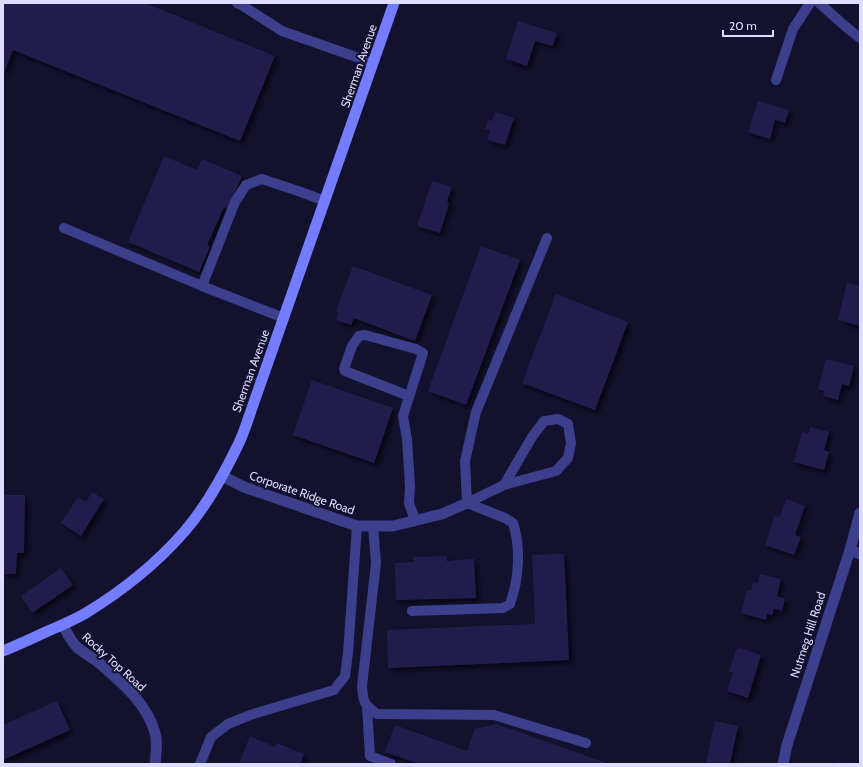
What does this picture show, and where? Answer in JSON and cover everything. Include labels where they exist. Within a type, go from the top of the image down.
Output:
[{"type":"main road","name":"Sherman Avenue","points":[[3,651],[85,614],[113,596],[140,575],[185,531],[204,505],[222,476],[238,446],[394,3]]},
{"type":"street","name":"Corporate Ridge Road","points":[[222,476],[244,487],[358,526],[393,526],[442,514],[467,503]]},
{"type":"street","name":"Nutmeg Hill Road","points":[[782,764],[803,692],[855,552],[860,513]]},
{"type":"street","name":"Rocky Top Road","points":[[63,625],[70,639],[77,647],[92,657],[128,688],[143,707],[155,734],[156,764]]},
{"type":"lane","points":[[237,3],[282,31],[373,64]]},
{"type":"lane","points":[[776,80],[793,29],[810,3]]},
{"type":"lane","points":[[819,3],[860,38]]},
{"type":"lane","points":[[202,286],[235,202],[246,185],[262,179],[325,202]]},
{"type":"lane","points":[[64,228],[202,286],[284,318]]},
{"type":"lane","points":[[467,503],[465,461],[476,412],[547,238]]},
{"type":"lane","points":[[410,396],[345,371],[344,369],[352,346],[359,336],[365,335],[416,348],[423,353],[410,396],[403,416],[407,439],[410,486],[409,503],[415,520]]},
{"type":"lane","points":[[467,503],[504,485],[556,471],[568,458],[571,442],[568,424],[558,419],[544,421],[532,437],[504,485]]},
{"type":"lane","points":[[412,611],[504,608],[510,604],[516,582],[518,559],[516,533],[512,523],[505,518],[467,503]]},
{"type":"lane","points":[[200,764],[211,738],[228,724],[250,715],[334,690],[344,676],[348,653],[358,526]]},
{"type":"lane","points":[[373,526],[376,564],[362,686],[363,698],[367,707],[370,756],[391,764]]},
{"type":"lane","points":[[367,707],[377,714],[494,714],[586,743]]},
{"type":"building","points":[[3,3],[145,3],[275,56],[240,141],[13,50],[3,76]]},
{"type":"building","points":[[518,21],[557,33],[553,46],[535,41],[527,66],[506,59]]},
{"type":"building","points":[[758,101],[789,110],[785,123],[775,120],[770,139],[748,132]]},
{"type":"building","points":[[495,112],[514,118],[505,145],[487,140],[490,130],[485,129],[488,120],[492,121]]},
{"type":"building","points":[[164,156],[197,170],[202,159],[242,176],[228,209],[224,207],[207,245],[210,246],[199,272],[128,242]]},
{"type":"building","points":[[432,181],[452,187],[447,201],[449,204],[440,233],[417,226]]},
{"type":"building","points":[[481,246],[520,260],[466,405],[428,391]]},
{"type":"building","points":[[353,266],[432,295],[415,341],[354,318],[351,325],[336,320],[339,312],[336,311]]},
{"type":"building","points":[[847,283],[860,286],[860,326],[838,320]]},
{"type":"building","points":[[556,294],[628,322],[595,410],[522,383]]},
{"type":"building","points":[[826,359],[854,366],[849,386],[842,384],[838,400],[823,396],[824,391],[818,389]]},
{"type":"building","points":[[312,380],[393,408],[374,463],[293,435]]},
{"type":"building","points":[[810,427],[829,432],[824,450],[829,452],[824,470],[794,462],[802,432],[808,434]]},
{"type":"building","points":[[92,492],[104,499],[81,536],[61,523],[78,497],[86,502]]},
{"type":"building","points":[[3,495],[25,495],[24,553],[17,553],[16,574],[3,574]]},
{"type":"building","points":[[786,499],[805,506],[795,535],[801,537],[794,555],[765,545],[775,516],[780,517]]},
{"type":"building","points":[[564,554],[569,660],[388,668],[387,630],[535,624],[532,555]]},
{"type":"building","points":[[447,556],[447,561],[474,559],[476,598],[396,600],[395,563],[414,562],[413,557]]},
{"type":"building","points":[[61,568],[73,585],[32,613],[21,596]]},
{"type":"building","points":[[760,574],[781,579],[777,596],[785,599],[782,611],[774,609],[772,615],[767,614],[766,620],[741,613],[747,590],[751,591],[753,582],[758,583]]},
{"type":"building","points":[[737,647],[761,655],[748,698],[727,691],[733,673],[729,672]]},
{"type":"building","points":[[57,701],[70,730],[3,760],[3,725]]},
{"type":"building","points":[[715,721],[738,726],[730,764],[706,763]]},
{"type":"building","points":[[496,724],[609,764],[419,764],[385,752],[395,725],[467,751],[475,729]]},
{"type":"building","points":[[250,736],[275,747],[277,743],[304,754],[300,764],[239,764]]},
{"type":"building","points":[[838,762],[847,763],[847,764],[837,764]]}]
